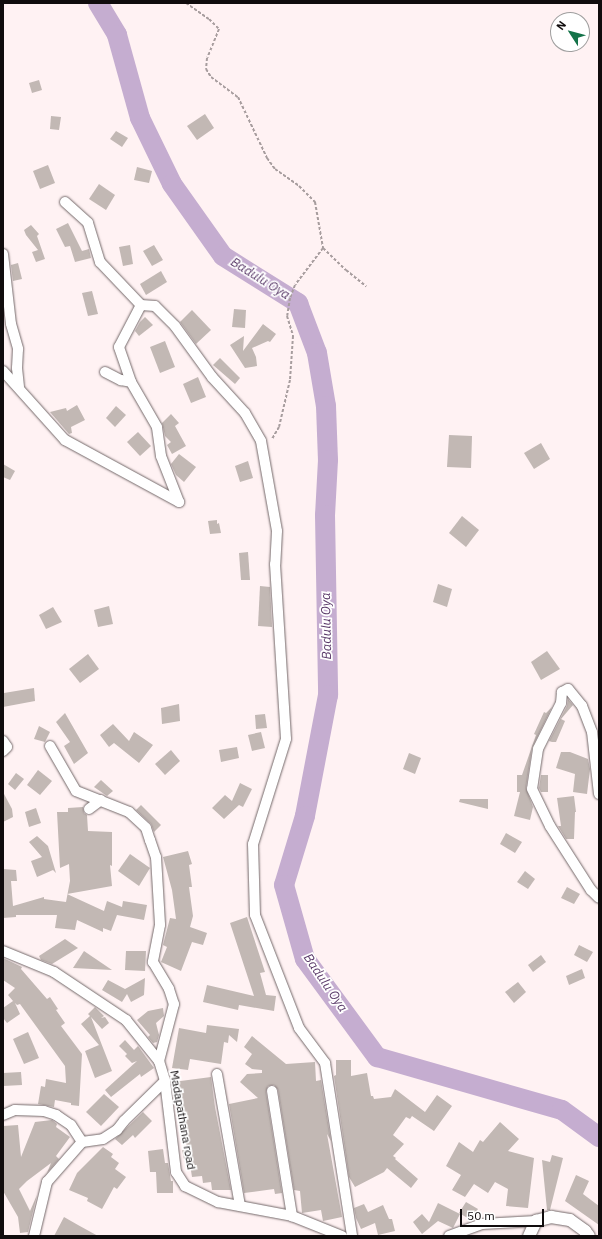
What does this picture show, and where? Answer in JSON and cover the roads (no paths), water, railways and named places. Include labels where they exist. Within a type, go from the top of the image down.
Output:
[{"type":"street","points":[[65,202],[88,223],[100,262],[141,305],[155,306],[175,326],[212,377],[245,413],[262,441],[277,531],[275,564],[286,739],[253,844],[255,915],[299,1028],[325,1064],[352,1236]]},
{"type":"street","points":[[3,254],[12,324],[18,350],[17,368],[19,387]]},
{"type":"street","points":[[3,371],[19,387],[65,440],[179,502],[161,456],[157,427],[131,382],[119,347],[141,305]]},
{"type":"street","points":[[105,372],[121,380],[131,382]]},
{"type":"street","points":[[599,794],[592,732],[582,706],[568,689],[562,692],[561,703],[538,749],[532,789],[550,826],[591,890],[599,898]]},
{"type":"street","points":[[3,741],[6,747],[3,751]]},
{"type":"street","points":[[50,746],[76,791],[129,812],[146,828],[156,858],[160,925],[153,962],[169,989],[174,1004],[159,1061]]},
{"type":"street","points":[[89,809],[101,800]]},
{"type":"street","name":"Madapathana road","points":[[3,951],[54,972],[126,1020],[159,1061],[165,1081],[176,1172],[185,1186],[218,1202],[292,1216],[342,1236]]},
{"type":"street","points":[[217,1074],[240,1206]]},
{"type":"street","points":[[34,1236],[47,1182],[82,1142],[103,1139],[117,1130],[124,1121],[165,1081]]},
{"type":"street","points":[[272,1091],[292,1216]]},
{"type":"street","points":[[3,1115],[15,1110],[44,1111],[56,1115],[71,1125],[82,1142]]},
{"type":"street","points":[[449,1236],[482,1224],[536,1221],[551,1217],[570,1220],[585,1231],[589,1236]]},
{"type":"street","points":[[529,1236],[536,1221]]},
{"type":"waterway","name":"Badulu Oya","points":[[98,3],[117,35],[140,118],[172,184],[223,256],[298,303],[317,353],[326,406],[328,460],[325,515],[328,695],[305,816],[284,885],[305,959],[377,1057],[562,1110],[599,1137]]}]
